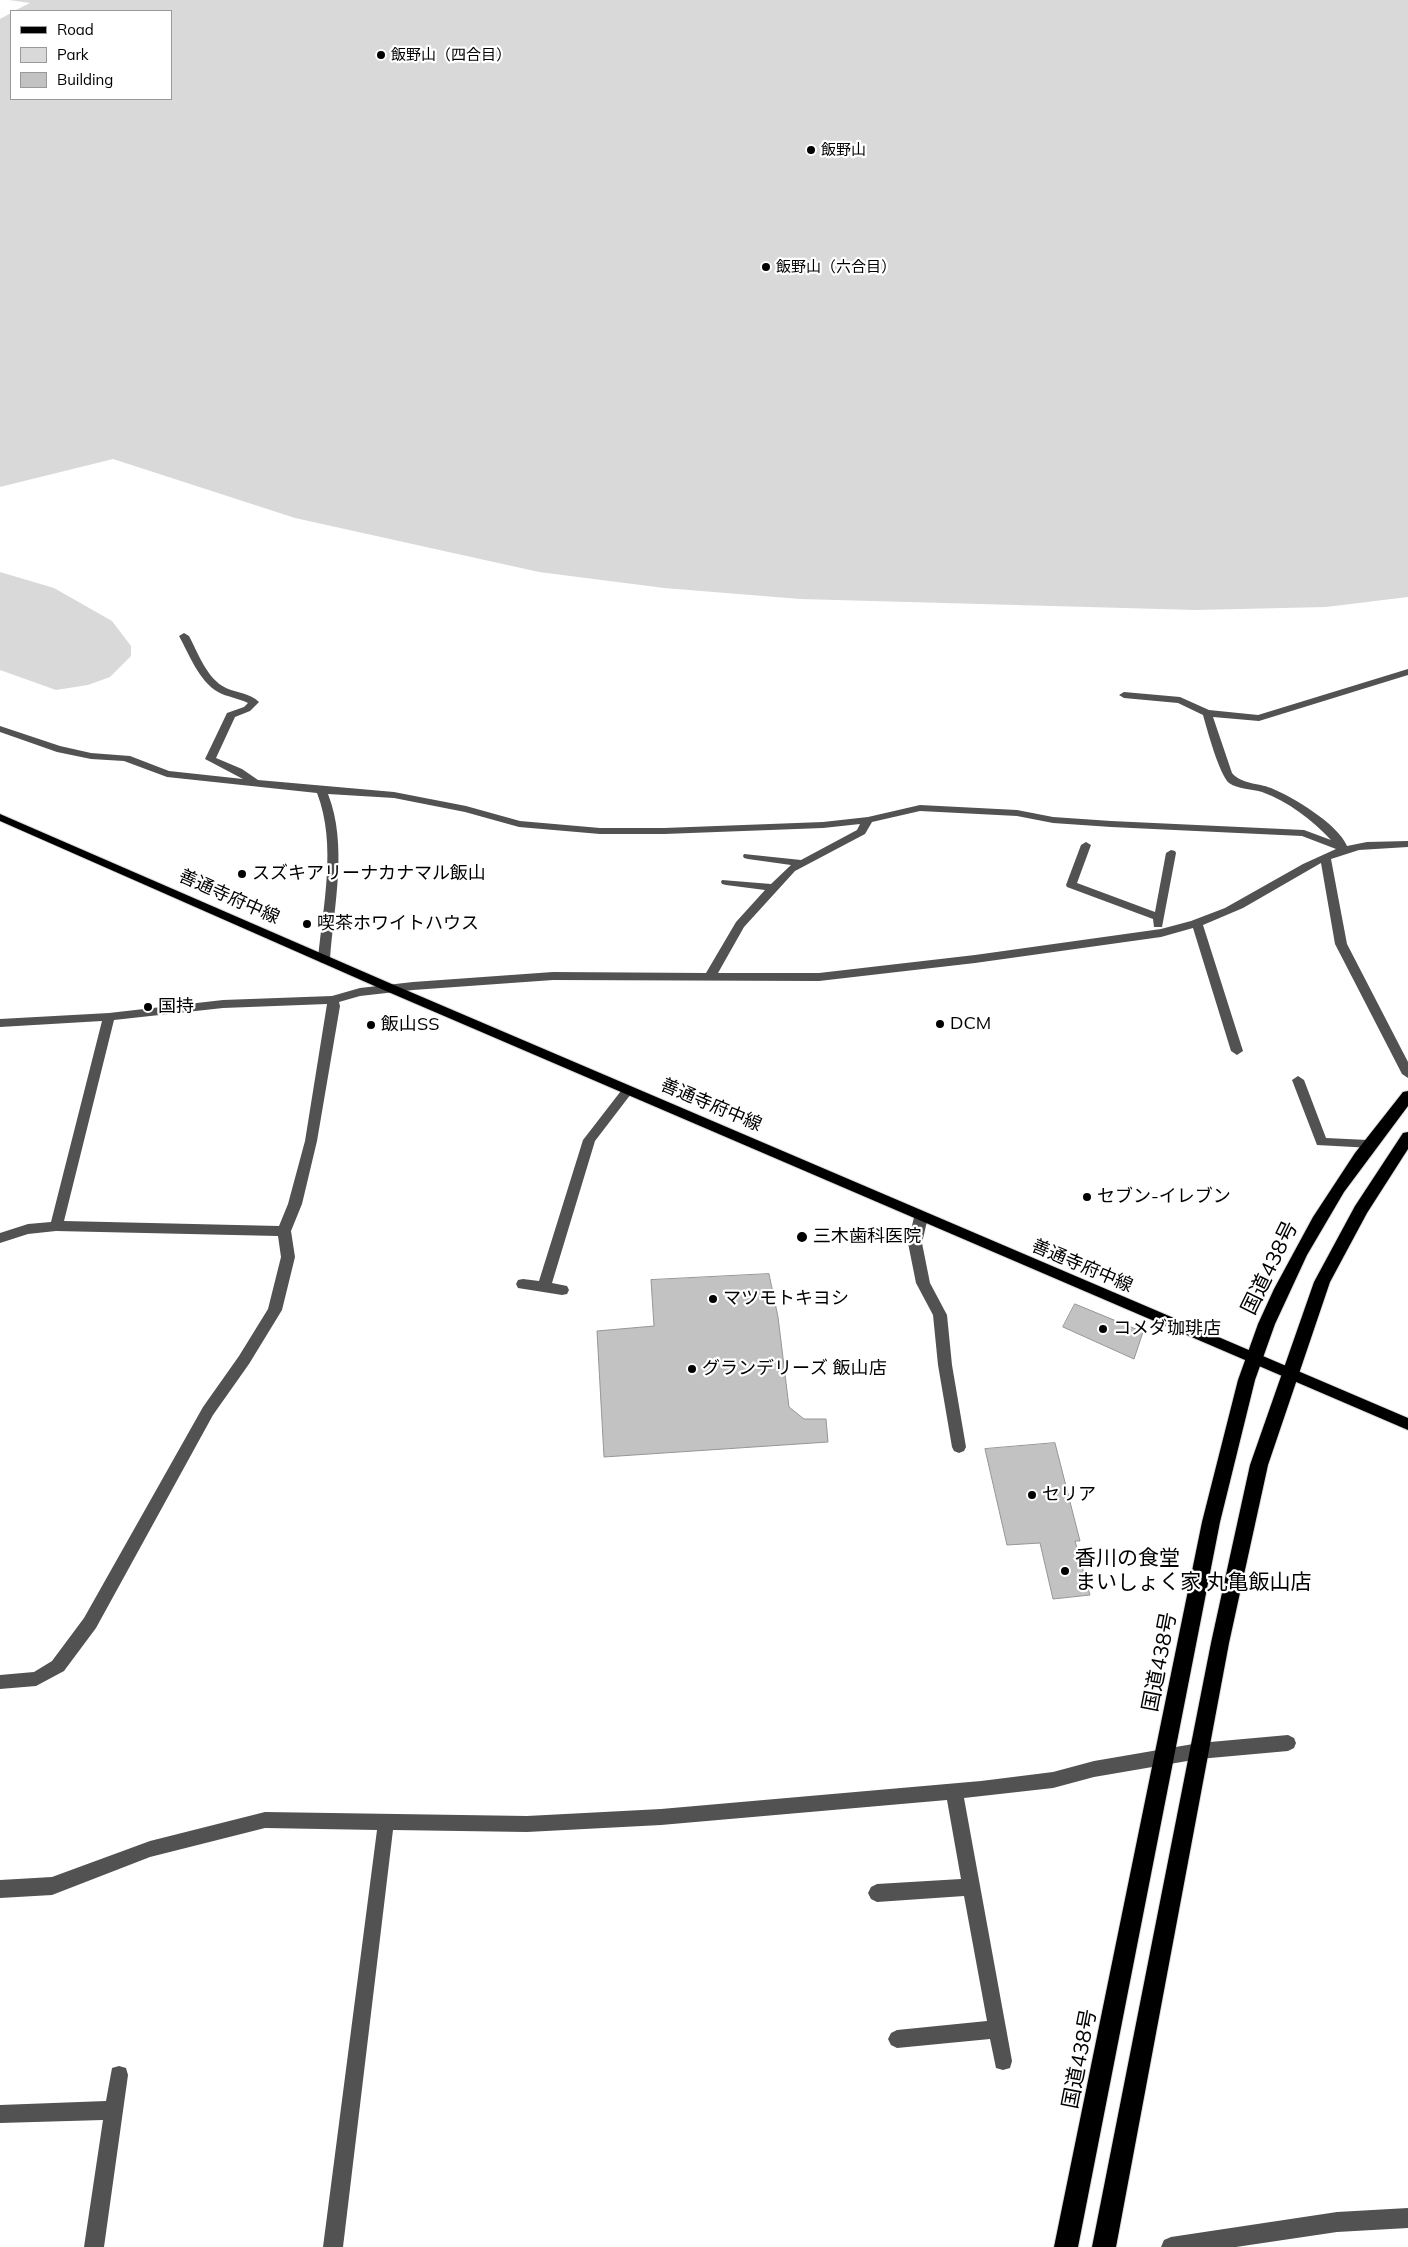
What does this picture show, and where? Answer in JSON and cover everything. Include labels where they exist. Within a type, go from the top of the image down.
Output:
[{"type":"highway","name":"国道438号","points":[[1066,2247],[1166,1756],[1211,1522],[1232,1432],[1254,1360],[1294,1265],[1330,1199],[1368,1145],[1408,1096]]},
{"type":"highway","points":[[1104,2247],[1199,1751],[1246,1517],[1259,1465],[1322,1282],[1360,1210],[1408,1136]]},
{"type":"main road","name":"善通寺府中線","points":[[0,817],[390,988],[1289,1375],[1408,1424]]},
{"type":"street","points":[[184,636],[208,676],[219,688],[246,696],[254,702],[247,709],[231,715],[210,759],[238,771],[255,782]]},
{"type":"street","points":[[1124,695],[1180,700],[1207,712],[1259,718],[1408,672]]},
{"type":"street","points":[[1207,712],[1232,781],[1266,790],[1297,805],[1317,819],[1346,849]]},
{"type":"street","points":[[0,729],[57,749],[91,756],[126,758],[168,774],[321,790],[394,795],[466,809],[519,824],[600,831],[823,825],[868,820],[920,808],[1017,813],[1053,820],[1111,824],[1304,833],[1346,849]]},
{"type":"street","points":[[321,790],[328,804],[333,869],[324,959]]},
{"type":"street","points":[[710,976],[740,925],[791,869],[861,832],[868,820]]},
{"type":"street","points":[[0,1023],[109,1017],[223,1004],[332,1000],[360,992],[390,988],[552,976],[828,976],[937,964],[1156,934],[1197,924],[1213,919],[1249,901],[1306,865],[1346,849],[1408,844]]},
{"type":"street","points":[[1086,845],[1072,885],[1159,917]]},
{"type":"street","points":[[1156,934],[1171,853]]},
{"type":"street","points":[[748,856],[802,863]]},
{"type":"street","points":[[1325,857],[1341,944],[1408,1074]]},
{"type":"street","points":[[726,882],[773,888]]},
{"type":"street","points":[[1197,924],[1237,1051]]},
{"type":"street","points":[[0,1682],[36,1679],[58,1666],[90,1623],[208,1411],[244,1360],[275,1310],[288,1257],[284,1231],[295,1204],[311,1141],[334,1006],[332,1000]]},
{"type":"street","points":[[56,1226],[109,1017]]},
{"type":"street","points":[[1298,1080],[1321,1142],[1368,1145]]},
{"type":"street","points":[[544,1287],[589,1140],[628,1090]]},
{"type":"street","points":[[921,1216],[915,1243],[923,1283],[940,1315],[945,1365],[959,1447]]},
{"type":"street","points":[[0,1238],[28,1229],[56,1226],[284,1231]]},
{"type":"street","points":[[523,1284],[562,1290]]},
{"type":"street","points":[[0,1889],[52,1886],[150,1849],[265,1820],[527,1824],[670,1816],[954,1792],[1053,1780],[1094,1769],[1199,1751],[1288,1743]]},
{"type":"street","points":[[954,1792],[1003,2061]]},
{"type":"street","points":[[333,2247],[386,1822]]},
{"type":"street","points":[[877,1894],[971,1887]]},
{"type":"street","points":[[897,2039],[997,2029]]},
{"type":"street","points":[[94,2247],[119,2075]]},
{"type":"street","points":[[0,2114],[114,2110]]},
{"type":"street","points":[[1172,2247],[1337,2222],[1408,2218]]},
{"type":"green space","points":[[9,0],[1408,0],[1408,597],[1326,607],[1196,610],[800,599],[664,588],[539,572],[295,518],[113,459],[0,487],[0,19],[10,14],[10,100],[172,100],[172,10],[16,10],[30,3]]},
{"type":"green space","points":[[0,572],[54,588],[112,621],[131,646],[131,656],[110,677],[88,685],[56,690],[0,670]]},
{"type":"building","name":"グランデリーズ 飯山店","points":[[769,1274],[778,1317],[789,1407],[804,1419],[826,1419],[828,1442],[604,1457],[597,1331],[654,1326],[651,1280]]},
{"type":"building","name":"コメダ珈琲店","points":[[1075,1304],[1143,1332],[1134,1359],[1063,1327]]},
{"type":"building","name":"セリア","points":[[1055,1443],[1080,1541],[1075,1541],[1090,1595],[1053,1599],[1040,1543],[1007,1545],[985,1449]]},
{"type":"place","name":"飯野山（四合目）","points":[[381,55]]},
{"type":"place","name":"飯野山","points":[[811,150]]},
{"type":"place","name":"飯野山（六合目）","points":[[766,267]]},
{"type":"place","name":"スズキアリーナカナマル飯山","points":[[242,874]]},
{"type":"place","name":"喫茶ホワイトハウス","points":[[307,924]]},
{"type":"place","name":"国持","points":[[148,1007]]},
{"type":"place","name":"DCM","points":[[940,1024]]},
{"type":"place","name":"飯山SS","points":[[371,1025]]},
{"type":"place","name":"セブン-イレブン","points":[[1087,1197]]},
{"type":"place","name":"三木歯科医院","points":[[802,1237]]},
{"type":"place","name":"マツモトキヨシ","points":[[713,1299]]},
{"type":"place","name":"コメダ珈琲店","points":[[1103,1329]]},
{"type":"place","name":"グランデリーズ 飯山店","points":[[692,1369]]},
{"type":"place","name":"セリア","points":[[1032,1495]]},
{"type":"place","name":"香川の食堂 まいしょく家 丸亀飯山店","points":[[1065,1571]]}]
